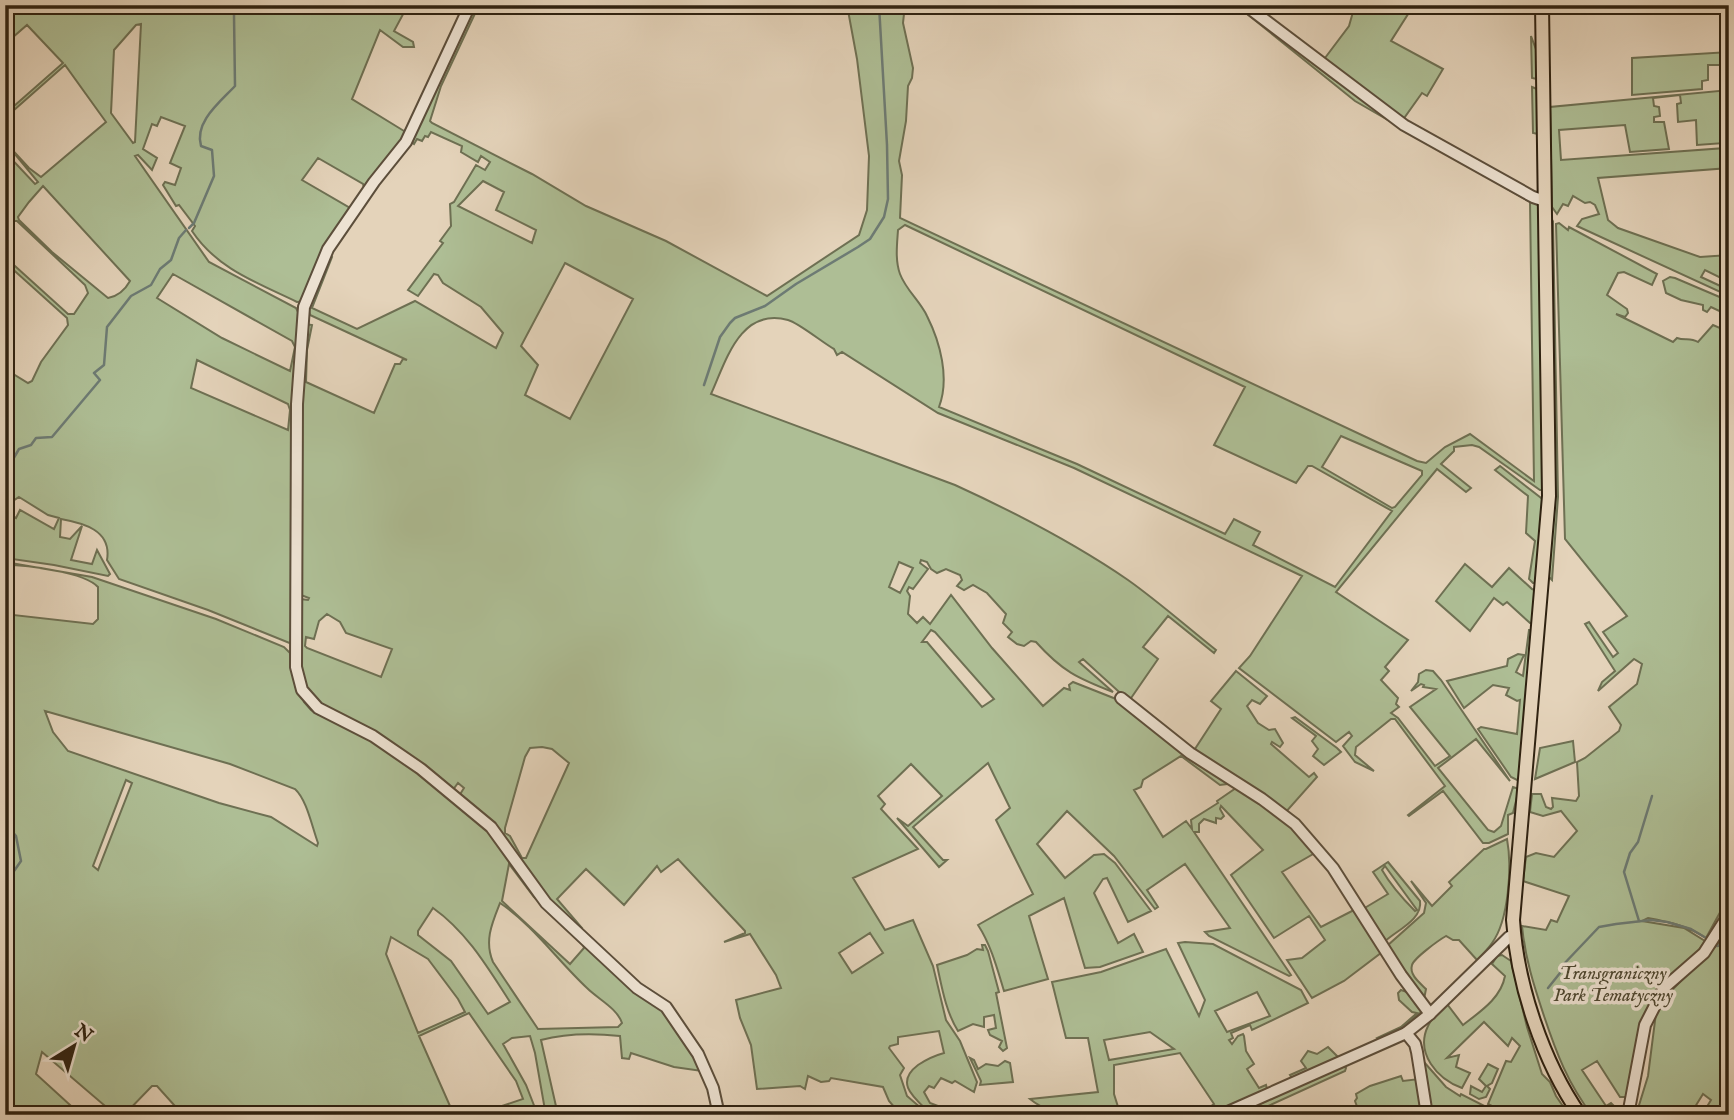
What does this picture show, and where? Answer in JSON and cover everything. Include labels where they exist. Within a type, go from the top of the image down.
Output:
[{"type":"main road","points":[[1542,5],[1549,496],[1513,898],[1514,936],[1523,980],[1544,1048],[1580,1115]]},
{"type":"street","points":[[470,5],[406,142],[374,181],[328,249],[304,307],[297,404],[296,667],[302,690],[317,708],[373,736],[421,769],[491,827],[547,903],[626,979],[666,1007],[698,1054],[713,1088],[719,1115]]},
{"type":"street","points":[[1245,5],[1404,125],[1533,197],[1545,201]]},
{"type":"street","points":[[1121,698],[1190,753],[1262,799],[1295,824],[1333,868],[1401,975],[1430,1014]]},
{"type":"street","points":[[1628,1115],[1645,1025],[1650,1012],[1664,988],[1704,953],[1729,914]]},
{"type":"street","points":[[1221,1115],[1406,1033],[1430,1014],[1509,937],[1514,936]]},
{"type":"street","points":[[1406,1033],[1415,1044],[1427,1115]]},
{"type":"green space","points":[[5,5],[408,5],[394,31],[413,42],[414,47],[403,47],[380,30],[352,99],[404,131],[411,128],[358,198],[364,188],[363,184],[318,158],[302,180],[350,208],[305,301],[297,302],[239,274],[213,255],[192,231],[195,226],[179,205],[176,206],[163,185],[165,182],[175,185],[181,168],[170,163],[185,126],[161,117],[157,126],[152,124],[143,149],[157,158],[152,170],[138,155],[135,156],[209,262],[296,308],[298,312],[292,644],[208,610],[119,579],[107,560],[105,541],[94,530],[78,523],[61,519],[60,537],[70,539],[82,526],[71,560],[92,564],[97,550],[110,574],[108,576],[5,558],[5,453],[9,449],[5,447],[5,369],[28,383],[32,381],[41,362],[68,325],[67,318],[8,265],[5,257],[68,314],[74,314],[88,293],[85,285],[17,221],[5,232],[5,224],[13,212],[5,203],[5,152],[35,184],[38,182],[5,142],[41,177],[106,122],[65,65],[5,118],[5,114],[63,63],[27,25],[5,44]],"holes":[[[141,24],[133,143],[111,113],[114,50],[136,25]],[[43,186],[130,281],[124,290],[108,298],[52,252],[19,220],[18,217]],[[173,274],[292,341],[295,347],[290,371],[222,338],[157,298]],[[197,360],[288,404],[288,430],[191,388]],[[19,497],[48,515],[59,518],[54,529],[20,510],[16,518],[9,514],[13,501]]]},
{"type":"green space","points":[[473,5],[479,5],[441,86],[430,121],[532,174],[586,206],[666,241],[767,296],[859,235],[867,210],[869,156],[857,59],[847,5],[905,5],[903,23],[913,68],[908,86],[906,121],[899,161],[902,175],[900,218],[1417,461],[1426,463],[1445,447],[1470,434],[1534,481],[1530,202],[1355,101],[1236,5],[1291,44],[1329,76],[1403,127],[1539,202],[1545,490],[1540,490],[1479,447],[1454,447],[1454,451],[1441,464],[1471,488],[1466,492],[1437,469],[1336,592],[1408,640],[1385,667],[1389,671],[1381,680],[1398,698],[1396,704],[1399,707],[1391,713],[1398,718],[1435,766],[1450,756],[1410,707],[1436,689],[1423,687],[1421,684],[1411,691],[1418,682],[1419,674],[1426,670],[1433,671],[1441,680],[1510,781],[1476,739],[1438,768],[1488,830],[1494,832],[1501,826],[1513,787],[1519,789],[1513,813],[1508,815],[1508,834],[1489,843],[1483,843],[1443,791],[1408,815],[1445,786],[1395,719],[1391,719],[1356,747],[1355,755],[1374,771],[1355,762],[1343,746],[1352,736],[1349,732],[1336,742],[1239,668],[1250,656],[1302,576],[1074,468],[938,413],[842,352],[837,355],[834,349],[788,320],[772,318],[758,321],[746,329],[729,353],[711,394],[955,485],[1021,517],[1128,580],[1216,650],[1214,653],[1168,616],[1143,647],[1158,659],[1129,701],[1083,659],[1079,662],[1113,692],[1071,673],[1036,642],[1031,641],[1024,646],[1017,644],[1008,637],[1012,632],[1003,623],[1006,614],[987,593],[973,585],[964,590],[957,586],[962,580],[960,575],[946,569],[937,573],[927,562],[921,560],[920,563],[928,569],[913,589],[909,587],[907,591],[910,596],[908,614],[917,623],[923,617],[930,624],[951,595],[992,648],[1043,706],[1064,688],[1070,690],[1069,685],[1073,682],[1116,699],[1176,745],[1235,783],[1220,785],[1181,756],[1143,780],[1141,787],[1134,790],[1163,837],[1186,821],[1192,829],[1191,820],[1239,786],[1281,815],[1318,851],[1344,886],[1403,984],[1381,953],[1344,981],[1312,998],[1287,960],[1302,958],[1325,940],[1309,916],[1274,938],[1231,875],[1263,850],[1221,806],[1224,816],[1221,819],[1216,818],[1216,823],[1204,819],[1199,824],[1199,832],[1194,832],[1291,975],[1205,932],[1230,928],[1185,864],[1147,890],[1158,907],[1155,909],[1114,856],[1067,811],[1037,844],[1065,878],[1094,855],[1104,854],[1115,863],[1151,911],[1128,922],[1107,878],[1103,879],[1094,893],[1118,943],[1134,934],[1143,952],[1100,967],[1085,968],[1064,898],[1029,916],[1048,979],[1004,991],[990,949],[978,925],[1033,894],[996,820],[1010,808],[988,763],[913,827],[943,860],[947,860],[939,867],[897,818],[908,826],[942,796],[911,764],[878,796],[885,804],[881,809],[918,849],[853,878],[885,930],[913,920],[933,966],[946,1020],[960,1041],[977,1082],[974,1092],[955,1081],[952,1083],[941,1078],[934,1088],[929,1086],[924,1092],[930,1103],[946,1109],[948,1115],[932,1115],[910,1091],[907,1079],[911,1072],[924,1061],[944,1053],[939,1031],[898,1037],[898,1044],[889,1048],[904,1068],[900,1075],[907,1096],[929,1115],[901,1115],[889,1101],[883,1087],[831,1078],[821,1082],[808,1076],[805,1089],[800,1086],[757,1089],[751,1045],[736,1000],[781,988],[776,975],[750,934],[724,942],[745,931],[678,859],[661,872],[657,866],[624,905],[586,869],[557,899],[582,928],[579,932],[553,905],[497,830],[459,796],[464,788],[458,783],[452,791],[401,751],[318,704],[307,694],[299,673],[298,657],[300,599],[309,598],[301,595],[298,505],[299,406],[305,324],[312,325],[307,350],[306,382],[374,413],[395,364],[400,364],[403,359],[407,360],[310,315],[308,307],[329,254],[332,257],[312,308],[357,329],[415,301],[496,348],[503,333],[481,307],[443,283],[438,275],[434,274],[418,296],[408,290],[443,243],[440,241],[451,226],[450,204],[454,202],[476,165],[485,170],[490,162],[481,156],[478,162],[461,152],[462,146],[431,132],[422,141],[417,139],[414,144],[410,141]],"holes":[[[483,181],[504,192],[496,210],[536,230],[532,243],[458,206]],[[905,225],[1245,387],[1214,445],[1296,483],[1308,466],[1312,466],[1392,511],[1335,587],[1253,545],[1260,532],[1234,519],[1225,534],[1077,464],[939,407],[944,384],[936,337],[921,305],[900,274],[897,258],[898,230]],[[565,263],[633,299],[570,419],[525,395],[538,365],[521,346]],[[1341,436],[1422,471],[1422,475],[1392,508],[1322,467]],[[899,562],[913,568],[900,593],[889,587]],[[327,614],[340,622],[346,633],[392,649],[381,677],[307,648],[306,637],[314,639],[319,621]],[[931,630],[935,632],[994,699],[982,707],[927,642],[922,642]],[[542,747],[552,749],[569,763],[526,858],[522,858],[510,836],[505,833],[505,828],[530,748]],[[1315,853],[1340,885],[1354,910],[1321,927],[1282,872]],[[870,933],[883,953],[852,973],[839,953]]]},
{"type":"green space","points":[[1342,5],[1401,5],[1410,11],[1391,41],[1443,69],[1427,96],[1422,93],[1402,121],[1322,62],[1349,26],[1353,12]]},
{"type":"green space","points":[[1531,36],[1537,52],[1537,79],[1532,78]]},
{"type":"green space","points":[[1729,52],[1726,65],[1708,65],[1708,80],[1702,81],[1702,89],[1632,95],[1632,58]]},
{"type":"green space","points":[[1532,87],[1537,89],[1538,134],[1533,133]]},
{"type":"green space","points":[[1729,90],[1729,168],[1598,178],[1608,220],[1618,228],[1700,257],[1729,255],[1729,282],[1705,270],[1701,277],[1729,290],[1729,296],[1577,226],[1582,219],[1599,214],[1595,205],[1590,202],[1585,203],[1573,196],[1568,206],[1563,204],[1557,214],[1552,207],[1550,107]],"holes":[[[1680,95],[1681,103],[1677,104],[1678,122],[1696,120],[1697,145],[1724,143],[1725,148],[1561,160],[1559,130],[1625,125],[1630,152],[1669,149],[1664,122],[1654,122],[1654,117],[1660,116],[1659,107],[1654,106],[1653,98]]]},
{"type":"green space","points":[[1553,223],[1558,497],[1552,580],[1548,576],[1554,497],[1550,228]]},
{"type":"green space","name":"Transgraniczny Park Tematyczny","points":[[1559,223],[1657,274],[1652,285],[1624,272],[1618,273],[1607,295],[1627,309],[1625,317],[1616,314],[1673,342],[1677,338],[1698,342],[1713,325],[1722,329],[1728,315],[1711,307],[1707,312],[1703,310],[1703,305],[1666,293],[1663,281],[1670,277],[1675,278],[1729,301],[1729,896],[1706,938],[1692,930],[1671,923],[1648,918],[1642,921],[1684,928],[1705,941],[1690,963],[1662,986],[1628,1097],[1620,1097],[1597,1061],[1582,1070],[1606,1106],[1611,1103],[1623,1115],[1592,1115],[1569,1080],[1537,994],[1522,926],[1546,930],[1551,920],[1557,922],[1569,896],[1523,881],[1526,857],[1536,853],[1554,857],[1577,831],[1561,811],[1543,816],[1530,812],[1532,794],[1541,794],[1546,807],[1551,809],[1552,798],[1576,801],[1579,796],[1577,762],[1619,731],[1621,725],[1609,707],[1637,684],[1642,664],[1634,659],[1598,691],[1602,682],[1615,671],[1585,624],[1589,622],[1613,657],[1618,653],[1603,632],[1627,616],[1565,539],[1556,224]]},
{"type":"green space","points":[[1500,466],[1545,501],[1539,583],[1533,583],[1529,579],[1535,541],[1526,533],[1528,496],[1495,470]]},
{"type":"green space","points":[[5,562],[27,566],[5,565]]},
{"type":"green space","points":[[1465,564],[1492,587],[1509,568],[1532,589],[1538,591],[1535,623],[1530,623],[1507,602],[1503,605],[1494,598],[1470,631],[1436,601]]},
{"type":"green space","points":[[58,571],[92,577],[216,619],[284,647],[290,653],[304,702],[311,710],[319,715],[327,715],[370,737],[419,771],[489,828],[545,904],[661,1009],[683,1037],[702,1071],[674,1067],[631,1053],[629,1059],[622,1058],[620,1036],[561,1036],[541,1040],[558,1115],[456,1115],[490,1110],[523,1099],[516,1081],[469,1013],[419,1036],[454,1115],[183,1115],[157,1086],[152,1086],[124,1115],[110,1115],[111,1111],[42,1052],[36,1074],[81,1115],[6,1115],[5,614],[93,624],[98,619],[98,587],[81,577]],"holes":[[[45,711],[230,764],[295,789],[306,807],[317,846],[271,817],[219,803],[68,751],[53,732]],[[126,780],[132,783],[98,870],[93,866]],[[509,864],[534,897],[583,945],[584,948],[570,964],[502,901]],[[500,903],[534,932],[587,988],[612,1008],[622,1023],[618,1027],[538,1029],[493,962],[489,939]],[[433,908],[467,939],[510,1002],[488,1014],[451,961],[418,935]],[[391,937],[428,959],[465,1012],[418,1033],[386,954]],[[530,1036],[545,1110],[537,1113],[526,1085],[503,1044],[512,1038]]]},
{"type":"green space","points":[[1529,630],[1532,630],[1519,781],[1511,777],[1478,729],[1481,727],[1517,734],[1520,700],[1506,695],[1509,688],[1493,685],[1464,708],[1447,681],[1507,666],[1508,659],[1518,654],[1524,655],[1516,672],[1523,676]]},
{"type":"green space","points":[[1236,671],[1267,696],[1260,704],[1252,700],[1247,706],[1258,723],[1269,730],[1275,729],[1283,743],[1280,747],[1272,742],[1271,744],[1309,777],[1314,773],[1317,777],[1285,813],[1193,752],[1221,709],[1211,701]]},
{"type":"green space","points":[[1295,717],[1341,752],[1324,765],[1313,756],[1318,749],[1312,741],[1316,736],[1292,718]]},
{"type":"green space","points":[[1573,741],[1575,762],[1535,779],[1540,748]]},
{"type":"green space","points":[[1507,839],[1508,892],[1498,933],[1477,960],[1459,940],[1446,936],[1422,954],[1411,969],[1426,989],[1424,999],[1387,946],[1424,913],[1426,903],[1411,881],[1432,906],[1452,886],[1449,882],[1484,849]]},
{"type":"green space","points":[[1388,862],[1420,901],[1420,908],[1413,919],[1383,943],[1363,909],[1388,894],[1373,872]],"holes":[[[1385,866],[1417,910],[1410,906],[1389,881],[1382,870]]]},
{"type":"green space","points":[[1729,929],[1729,1115],[1702,1115],[1711,1100],[1703,1094],[1690,1115],[1636,1115],[1648,1076],[1656,1013],[1673,989],[1724,938]]},
{"type":"green space","points":[[1178,943],[1213,944],[1301,990],[1308,1003],[1252,1030],[1250,1025],[1231,1033],[1233,1038],[1229,1040],[1232,1044],[1243,1034],[1246,1051],[1254,1064],[1247,1069],[1259,1088],[1266,1085],[1267,1089],[1208,1115],[1199,1115],[1214,1104],[1180,1053],[1114,1065],[1114,1094],[1119,1110],[1084,1115],[1061,1114],[1030,1099],[1098,1092],[1088,1038],[1066,1038],[1052,982],[1101,972],[1166,949],[1199,1016],[1205,1000]],"holes":[[[1257,992],[1270,1016],[1227,1032],[1215,1011]],[[1150,1032],[1174,1049],[1109,1060],[1104,1040]]]},
{"type":"green space","points":[[982,945],[985,945],[988,951],[999,992],[996,993],[1007,1048],[1003,1051],[999,1047],[1002,1041],[990,1035],[988,1030],[996,1028],[994,1015],[984,1017],[984,1027],[973,1024],[958,1031],[947,1008],[937,965],[977,949],[983,950]]},
{"type":"green space","points":[[1502,955],[1511,961],[1542,1074],[1550,1082],[1569,1115],[1509,1115],[1488,1104],[1506,1061],[1511,1062],[1520,1046],[1512,1038],[1508,1046],[1484,1022],[1447,1058],[1459,1055],[1456,1067],[1470,1073],[1462,1088],[1437,1072],[1426,1055],[1424,1046],[1428,1026],[1447,1004],[1463,1025],[1495,997],[1505,976],[1492,964],[1497,956]]},
{"type":"green space","points":[[1401,990],[1410,993],[1425,1009],[1402,1028],[1379,1040],[1377,1038],[1401,1027],[1417,1013],[1412,1012],[1399,1000],[1398,993]]},
{"type":"green space","points":[[1328,1047],[1339,1058],[1292,1078],[1290,1075],[1306,1068],[1301,1061],[1308,1051],[1317,1054]]},
{"type":"green space","points":[[970,1058],[978,1069],[986,1064],[998,1066],[1005,1061],[1010,1063],[1013,1082],[980,1085],[981,1081]]},
{"type":"green space","points":[[1424,1062],[1446,1087],[1502,1115],[1430,1115]]},
{"type":"green space","points":[[1488,1064],[1498,1069],[1492,1083],[1487,1086],[1490,1089],[1486,1097],[1479,1099],[1470,1094],[1471,1086],[1482,1092],[1486,1086],[1479,1079]]},
{"type":"green space","points":[[1343,1066],[1345,1071],[1266,1107],[1271,1115],[1236,1115]]},
{"type":"green space","points":[[1401,1076],[1403,1081],[1419,1079],[1422,1115],[1360,1115],[1355,1101],[1356,1094],[1370,1086]]},
{"type":"waterway","points":[[189,228],[194,223],[214,176],[212,150],[201,146],[201,129],[210,113],[235,86],[234,15],[230,5]]},
{"type":"waterway","points":[[704,385],[720,337],[735,318],[765,306],[870,239],[884,217],[888,199],[887,145],[879,5]]},
{"type":"waterway","points":[[5,473],[19,449],[31,445],[36,438],[52,437],[100,380],[94,373],[104,365],[107,327],[131,296],[151,285],[160,269],[171,260],[179,238],[186,230]]},
{"type":"waterway","points":[[1639,921],[1624,872],[1630,853],[1638,842],[1652,796]]},
{"type":"waterway","points":[[5,823],[16,836],[21,861],[5,884]]},
{"type":"waterway","points":[[1548,988],[1560,973],[1561,967],[1599,927],[1651,920],[1691,929],[1706,938]]},
{"type":"waterway","points":[[1717,946],[1729,944]]}]
